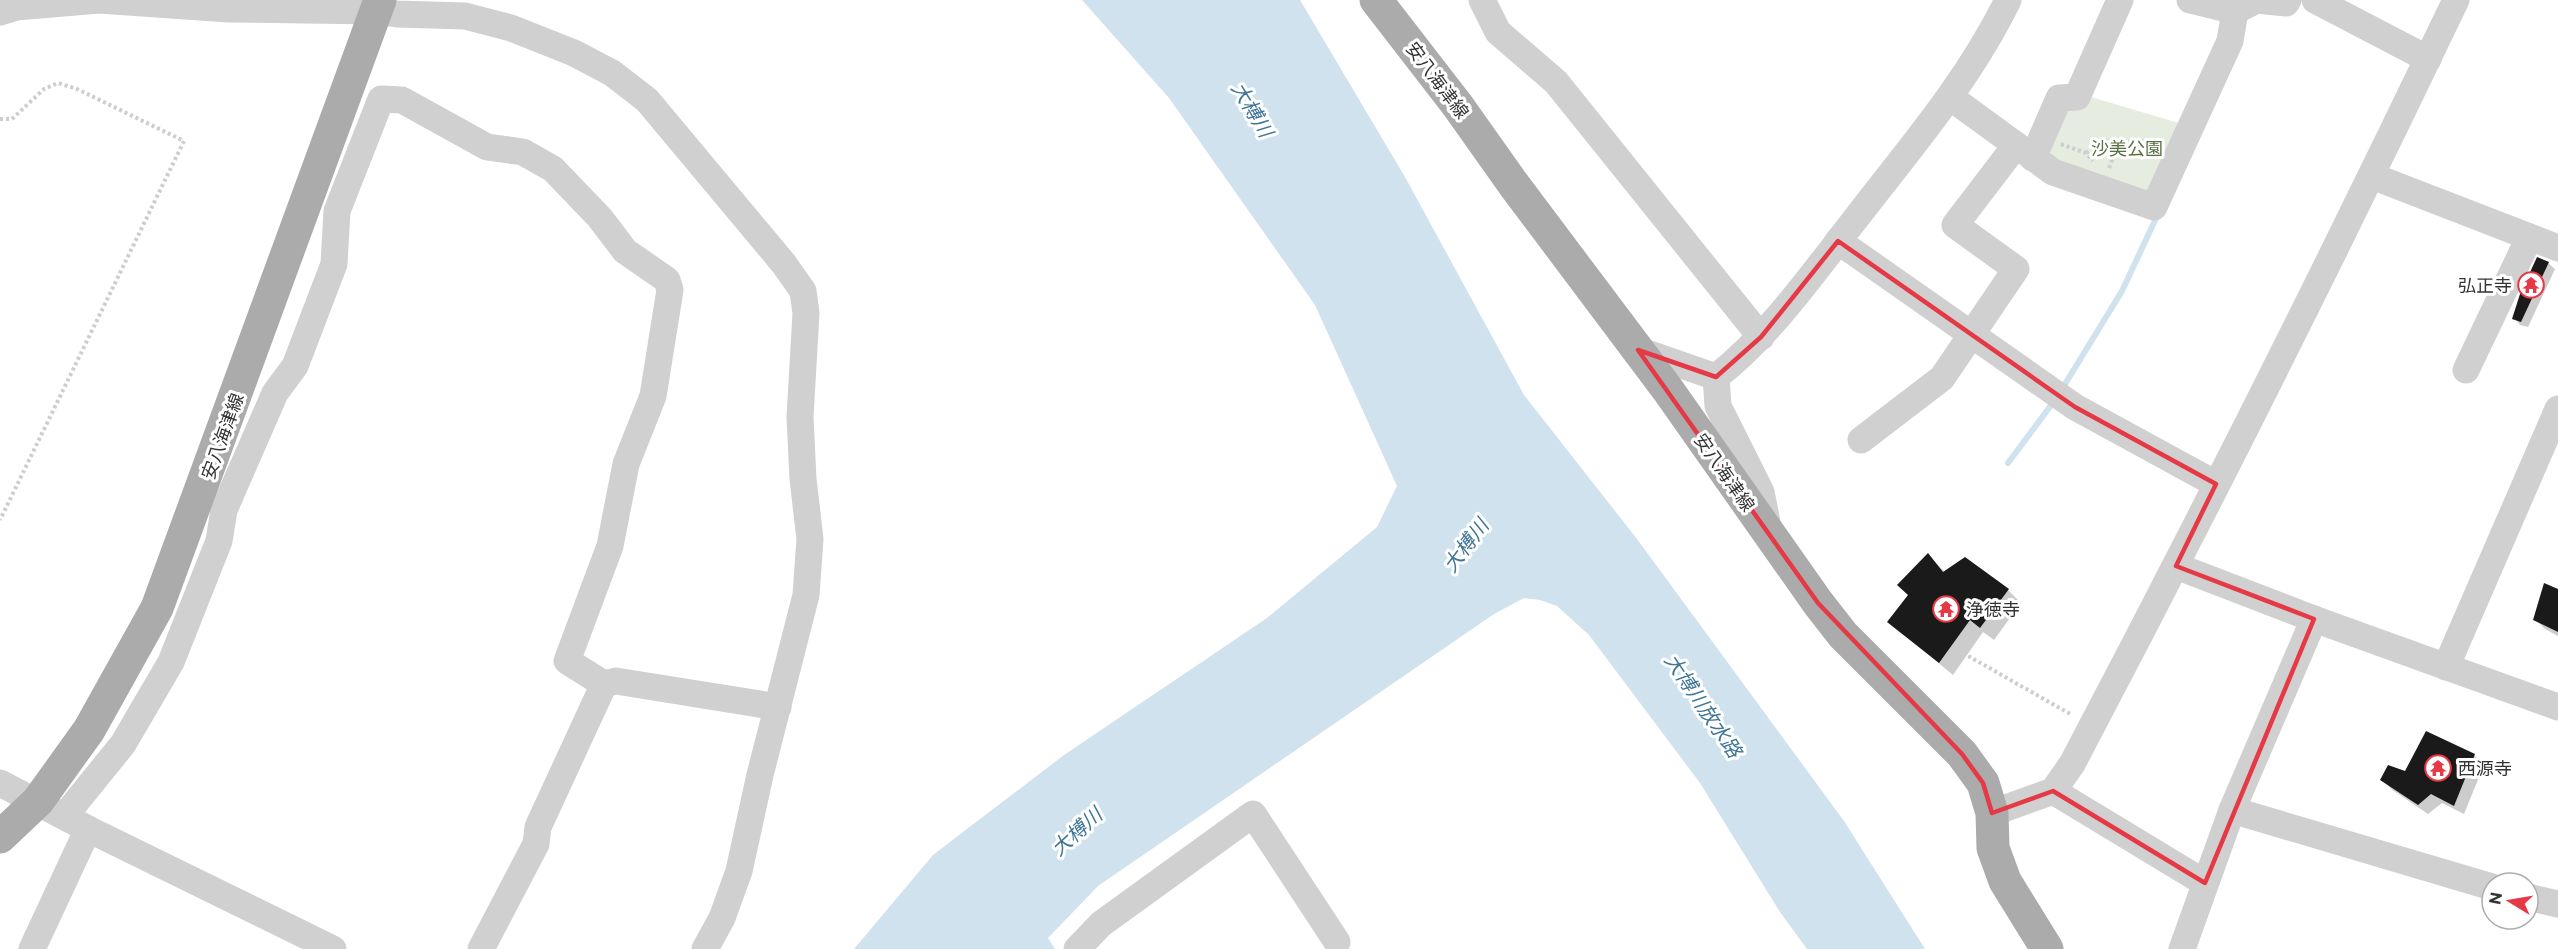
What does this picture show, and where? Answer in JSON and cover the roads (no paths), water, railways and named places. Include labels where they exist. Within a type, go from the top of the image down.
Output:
[{"type":"main road","name":"安八海津線","points":[[1376,0],[1458,106],[1514,185],[1638,350],[1818,603],[1843,635],[1962,754],[1983,783],[1992,813],[1993,848],[2005,881],[2047,949]]},
{"type":"main road","name":"安八海津線","points":[[0,837],[38,801],[89,730],[157,608],[378,5]]},
{"type":"street","points":[[0,12],[16,7],[99,0],[229,9],[378,5],[397,14],[465,15],[512,28],[574,53],[612,73],[647,100],[784,264],[803,291],[806,313],[801,427],[803,479],[810,539],[806,595],[760,775],[739,871],[722,918],[705,949]]},
{"type":"street","points":[[1482,0],[1498,32],[1556,82],[1761,337]]},
{"type":"street","points":[[1716,377],[1761,337],[1950,97],[2008,0]]},
{"type":"street","points":[[1862,440],[1942,378],[2016,269],[1955,225],[2025,151],[2059,98],[2077,97],[2120,0]]},
{"type":"street","points":[[2190,0],[2235,11],[2257,0],[2286,3],[2288,0]]},
{"type":"street","points":[[2315,0],[2428,60]]},
{"type":"street","points":[[1992,813],[2053,791],[2072,764],[2176,566],[2372,176],[2456,0]]},
{"type":"street","points":[[1950,97],[2053,172],[2154,207],[2230,41],[2235,11]]},
{"type":"street","points":[[32,949],[77,823],[72,807],[123,744],[171,662],[219,541],[224,510],[275,393],[294,366],[334,264],[337,211],[381,99],[402,100],[487,147],[523,152],[553,169],[600,218],[625,251],[667,280],[670,290],[653,396],[626,464],[610,546],[567,661],[604,684],[616,681],[778,707]]},
{"type":"street","points":[[2372,176],[2558,248]]},
{"type":"street","points":[[2466,370],[2529,238]]},
{"type":"street","points":[[1838,241],[2075,407],[2216,484]]},
{"type":"street","points":[[1638,350],[1716,377]]},
{"type":"street","points":[[1716,377],[1718,406],[1761,492],[1769,533]]},
{"type":"street","points":[[2446,667],[2558,409]]},
{"type":"street","points":[[2176,566],[2314,620],[2558,707]]},
{"type":"street","points":[[2182,949],[2232,810],[2314,620]]},
{"type":"street","points":[[481,949],[536,844],[538,827],[604,684]]},
{"type":"street","points":[[0,783],[333,949]]},
{"type":"street","points":[[2053,791],[2205,883]]},
{"type":"street","points":[[2232,810],[2480,883]]},
{"type":"street","points":[[1077,949],[1101,924],[1253,814],[1337,942]]},
{"type":"street","points":[[2540,900],[2558,904]]},
{"type":"water","points":[[1082,0],[1300,0],[1405,177],[1524,395],[1637,539],[1844,821],[1925,949],[1807,949],[1780,912],[1700,783],[1589,635],[1557,606],[1540,600],[1524,598],[1494,614],[1098,886],[1048,938],[1055,949],[854,949],[933,855],[1064,755],[1267,618],[1377,527],[1397,486],[1315,305],[1169,98]]},
{"type":"waterway","points":[[2062,389],[2122,291],[2158,214]]},
{"type":"waterway","points":[[2008,463],[2055,400]]},
{"type":"place","name":"弘正寺","points":[[2531,285]]},
{"type":"place","name":"浄徳寺","points":[[1946,609]]},
{"type":"place","name":"西源寺","points":[[2438,768]]},
{"type":"water label","name":"大榑川","points":[[1253,109]]},
{"type":"water label","name":"大榑川","points":[[1465,545]]},
{"type":"water label","name":"大博川放水路","points":[[1704,705]]},
{"type":"water label","name":"大榑川","points":[[1076,831]]},
{"type":"park label","name":"沙美公園","points":[[2127,148]]}]
